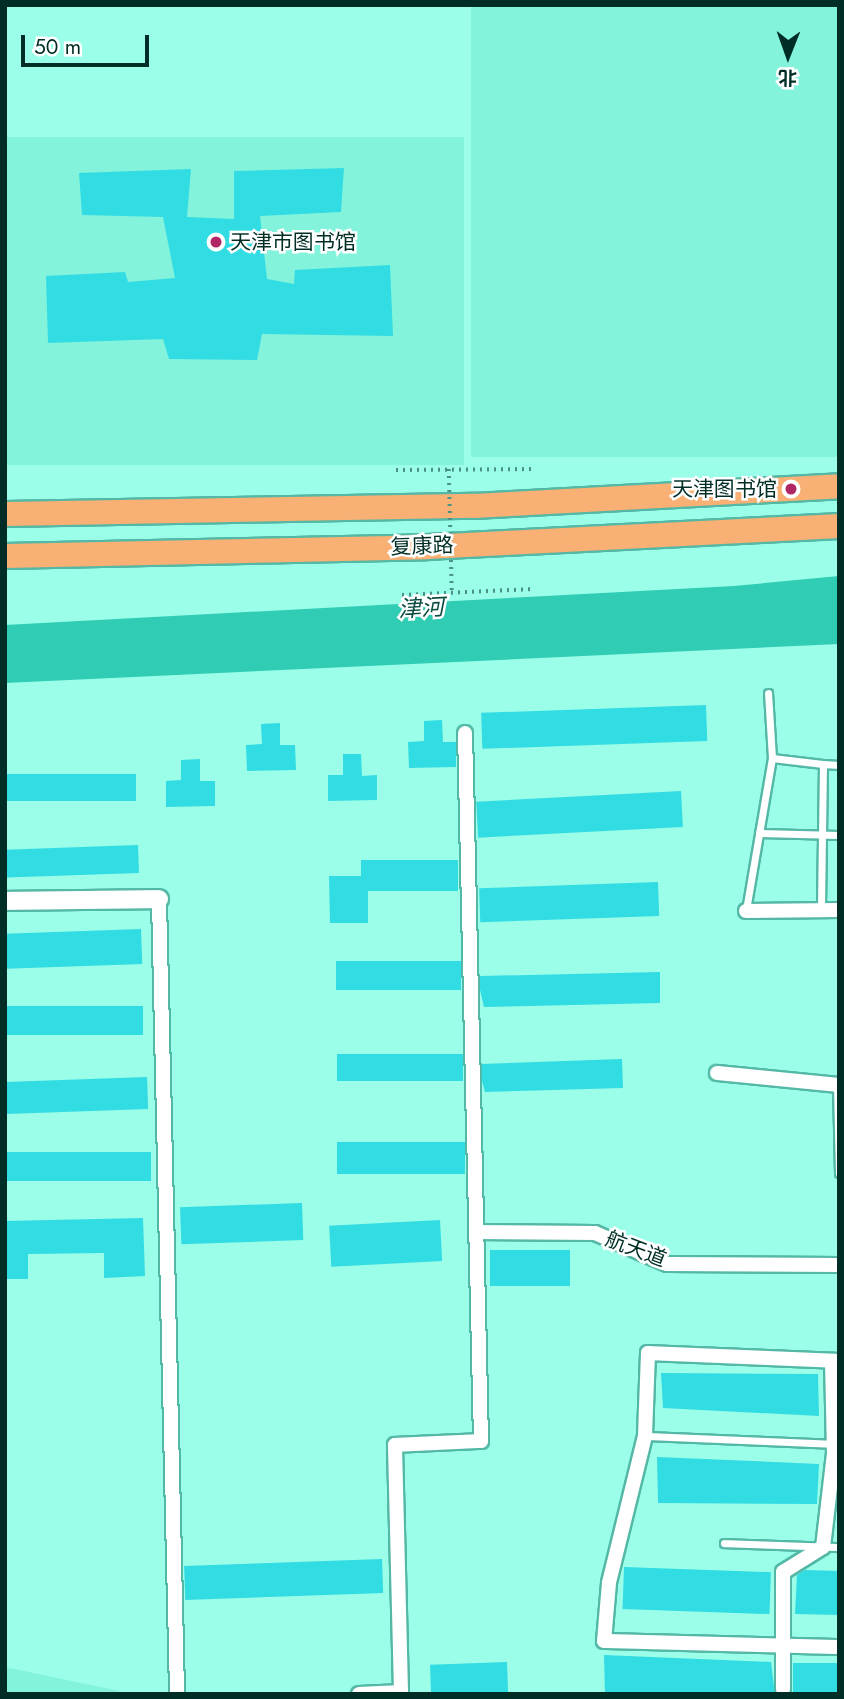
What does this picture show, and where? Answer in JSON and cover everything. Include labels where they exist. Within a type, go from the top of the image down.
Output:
[{"type":"highway","name":"复康路","points":[[5,514],[474,506],[839,486]]},
{"type":"highway","name":"复康路","points":[[5,556],[426,547],[839,526]]},
{"type":"street","points":[[359,1694],[401,1692],[395,1445],[481,1441],[465,733]]},
{"type":"street","points":[[5,901],[159,899],[177,1694]]},
{"type":"street","points":[[746,911],[839,910]]},
{"type":"street","points":[[717,1073],[838,1085]]},
{"type":"street","name":"航天道","points":[[476,1232],[595,1233],[667,1264],[839,1265]]},
{"type":"street","points":[[783,1689],[783,1645],[783,1572],[823,1546],[836,1451],[835,1361],[648,1353],[645,1436],[609,1583],[604,1642],[783,1645],[839,1647]]},
{"type":"lane","points":[[746,911],[772,758],[768,693]]},
{"type":"lane","points":[[772,758],[839,765]]},
{"type":"lane","points":[[821,910],[823,764]]},
{"type":"lane","points":[[759,833],[839,835]]},
{"type":"lane","points":[[838,1085],[839,1173]]},
{"type":"lane","points":[[645,1436],[836,1451]]},
{"type":"lane","points":[[724,1543],[839,1547]]},
{"type":"path","points":[[396,470],[534,468]]},
{"type":"path","points":[[449,469],[452,592]]},
{"type":"path","points":[[402,595],[533,589]]},
{"type":"shaded area","points":[[471,5],[839,5],[839,457],[471,457]]},
{"type":"shaded area","points":[[5,137],[464,137],[464,465],[5,465]]},
{"type":"shaded area","points":[[5,1667],[119,1691],[119,1694],[5,1694]]},
{"type":"water","name":"津河","points":[[839,576],[839,644],[5,683],[5,625],[734,586]]},
{"type":"building","name":"天津市图书馆","points":[[344,168],[341,212],[260,216],[267,279],[294,284],[295,270],[390,265],[393,336],[262,334],[257,360],[169,359],[163,339],[48,343],[46,276],[125,272],[128,282],[175,278],[163,217],[82,215],[79,173],[191,169],[187,217],[234,219],[234,171]]},
{"type":"building","points":[[706,705],[707,741],[482,749],[481,713]]},
{"type":"building","points":[[442,720],[443,742],[456,742],[456,767],[409,768],[408,742],[424,741],[424,721]]},
{"type":"building","points":[[280,723],[280,745],[295,745],[296,770],[247,771],[246,745],[262,744],[261,724]]},
{"type":"building","points":[[343,754],[361,754],[362,776],[377,775],[377,800],[328,801],[328,775],[343,775]]},
{"type":"building","points":[[200,759],[200,781],[215,781],[215,806],[166,807],[166,781],[181,780],[181,760]]},
{"type":"building","points":[[5,774],[136,774],[136,801],[5,801]]},
{"type":"building","points":[[681,791],[683,827],[478,838],[476,802]]},
{"type":"building","points":[[138,845],[139,873],[6,878],[5,850]]},
{"type":"building","points":[[361,860],[458,860],[458,891],[368,891],[368,923],[330,923],[329,876],[361,876]]},
{"type":"building","points":[[658,882],[659,916],[480,922],[479,888]]},
{"type":"building","points":[[141,929],[142,964],[6,969],[5,934]]},
{"type":"building","points":[[336,961],[461,961],[461,990],[336,990]]},
{"type":"building","points":[[660,972],[660,1003],[484,1007],[480,990],[480,976]]},
{"type":"building","points":[[5,1006],[143,1006],[143,1035],[5,1035]]},
{"type":"building","points":[[337,1054],[463,1054],[463,1081],[337,1081]]},
{"type":"building","points":[[622,1059],[623,1088],[485,1092],[482,1081],[482,1064]]},
{"type":"building","points":[[147,1077],[148,1109],[6,1114],[5,1082]]},
{"type":"building","points":[[337,1142],[465,1142],[465,1174],[337,1174]]},
{"type":"building","points":[[5,1152],[151,1152],[151,1181],[5,1181]]},
{"type":"building","points":[[302,1203],[303,1240],[181,1244],[180,1207]]},
{"type":"building","points":[[143,1218],[145,1276],[104,1278],[104,1253],[28,1254],[28,1279],[5,1279],[5,1221]]},
{"type":"building","points":[[440,1220],[442,1261],[331,1267],[329,1226]]},
{"type":"building","points":[[490,1250],[570,1250],[570,1286],[490,1286]]},
{"type":"building","points":[[661,1373],[818,1374],[819,1416],[663,1408]]},
{"type":"building","points":[[657,1457],[819,1464],[817,1504],[658,1503]]},
{"type":"building","points":[[382,1559],[383,1593],[185,1600],[184,1566]]},
{"type":"building","points":[[624,1567],[771,1572],[769,1614],[623,1609]]},
{"type":"building","points":[[805,1570],[839,1571],[839,1615],[795,1614],[797,1575]]},
{"type":"building","points":[[604,1655],[771,1662],[775,1694],[605,1694]]},
{"type":"building","points":[[507,1662],[508,1694],[431,1694],[430,1665]]},
{"type":"building","points":[[793,1663],[839,1663],[839,1694],[793,1694]]},
{"type":"place","name":"天津市图书馆","points":[[216,242]]},
{"type":"place","name":"天津图书馆","points":[[791,489]]}]
